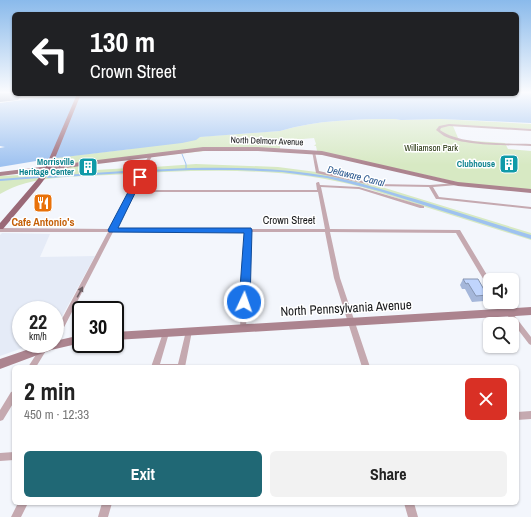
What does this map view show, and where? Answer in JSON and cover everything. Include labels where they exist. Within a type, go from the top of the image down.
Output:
[{"type":"main road","points":[[0,227],[40,181],[47,170],[69,117]]},
{"type":"main road","name":"North Delmorr Avenue","points":[[0,174],[47,170],[220,148],[314,152],[458,184],[531,191]]},
{"type":"main road","name":"North Pennsylvania Avenue","points":[[124,335],[531,311]]},
{"type":"main road","points":[[0,364],[30,353]]},
{"type":"street","points":[[531,130],[449,126],[440,127],[438,129],[438,132],[446,136],[463,141],[531,145]]},
{"type":"street","points":[[314,152],[317,172],[376,185],[430,186],[458,184]]},
{"type":"street","points":[[64,320],[150,156]]},
{"type":"street","points":[[430,186],[438,198],[531,208]]},
{"type":"street","points":[[133,191],[319,187],[359,188],[422,207]]},
{"type":"street","points":[[319,187],[337,278],[365,365]]},
{"type":"street","name":"Crown Street","points":[[0,230],[458,231],[483,273]]},
{"type":"street","points":[[243,328],[248,230]]},
{"type":"street","points":[[506,309],[531,342]]},
{"type":"street","points":[[181,365],[189,331]]},
{"type":"street","points":[[156,365],[166,333]]},
{"type":"street","points":[[34,365],[44,353]]},
{"type":"street","points":[[0,417],[12,398]]},
{"type":"street","points":[[519,416],[531,415]]},
{"type":"street","points":[[0,457],[12,456]]},
{"type":"street","points":[[16,517],[22,505]]},
{"type":"street","points":[[103,517],[106,505]]},
{"type":"street","points":[[410,505],[413,517]]},
{"type":"shaded area","points":[[2,233],[50,234],[40,257],[95,256],[64,313],[64,301],[12,301],[12,352],[0,356],[0,235]]},
{"type":"green space","name":"Williamson Park","points":[[440,119],[531,124],[531,129],[453,126],[459,140],[505,143],[508,149],[531,151],[531,190],[475,186],[317,151],[316,146],[314,146],[316,144],[314,138],[280,141],[280,150],[224,149],[55,167],[53,158],[130,149],[167,139],[280,131],[322,122]]},
{"type":"green space","points":[[151,161],[153,161],[154,167],[196,164],[278,167],[324,173],[359,180],[531,233],[531,240],[365,188],[334,181],[270,172],[206,171],[53,178],[26,183],[0,194],[0,176],[62,173],[63,167],[79,165],[78,171],[147,167]]},
{"type":"water","points":[[0,117],[531,117],[531,123],[440,119],[366,119],[322,122],[280,131],[200,137],[196,140],[182,143],[48,159],[0,167],[0,148],[5,147],[0,146]]},
{"type":"building","points":[[91,161],[90,165],[81,165],[82,162]]},
{"type":"building","points":[[463,279],[478,279],[483,288],[483,295],[476,296],[468,283],[466,284]]},
{"type":"waterway","points":[[182,154],[186,164],[186,169]]},
{"type":"waterway","name":"Delaware Canal","points":[[146,171],[237,169],[282,171],[327,177],[349,181],[380,190],[531,237]]},
{"type":"waterway","name":"Delaware Canal","points":[[48,177],[139,171]]},
{"type":"waterway","name":"Delaware Canal","points":[[0,180],[38,177]]},
{"type":"place","name":"Clubhouse","points":[[509,164]]},
{"type":"place","name":"Morrisville Heritage Center","points":[[88,167]]},
{"type":"place","name":"Cafe Antonio's","points":[[43,203]]},
{"type":"route","points":[[140,177],[112,230],[248,230],[244,302]]}]
